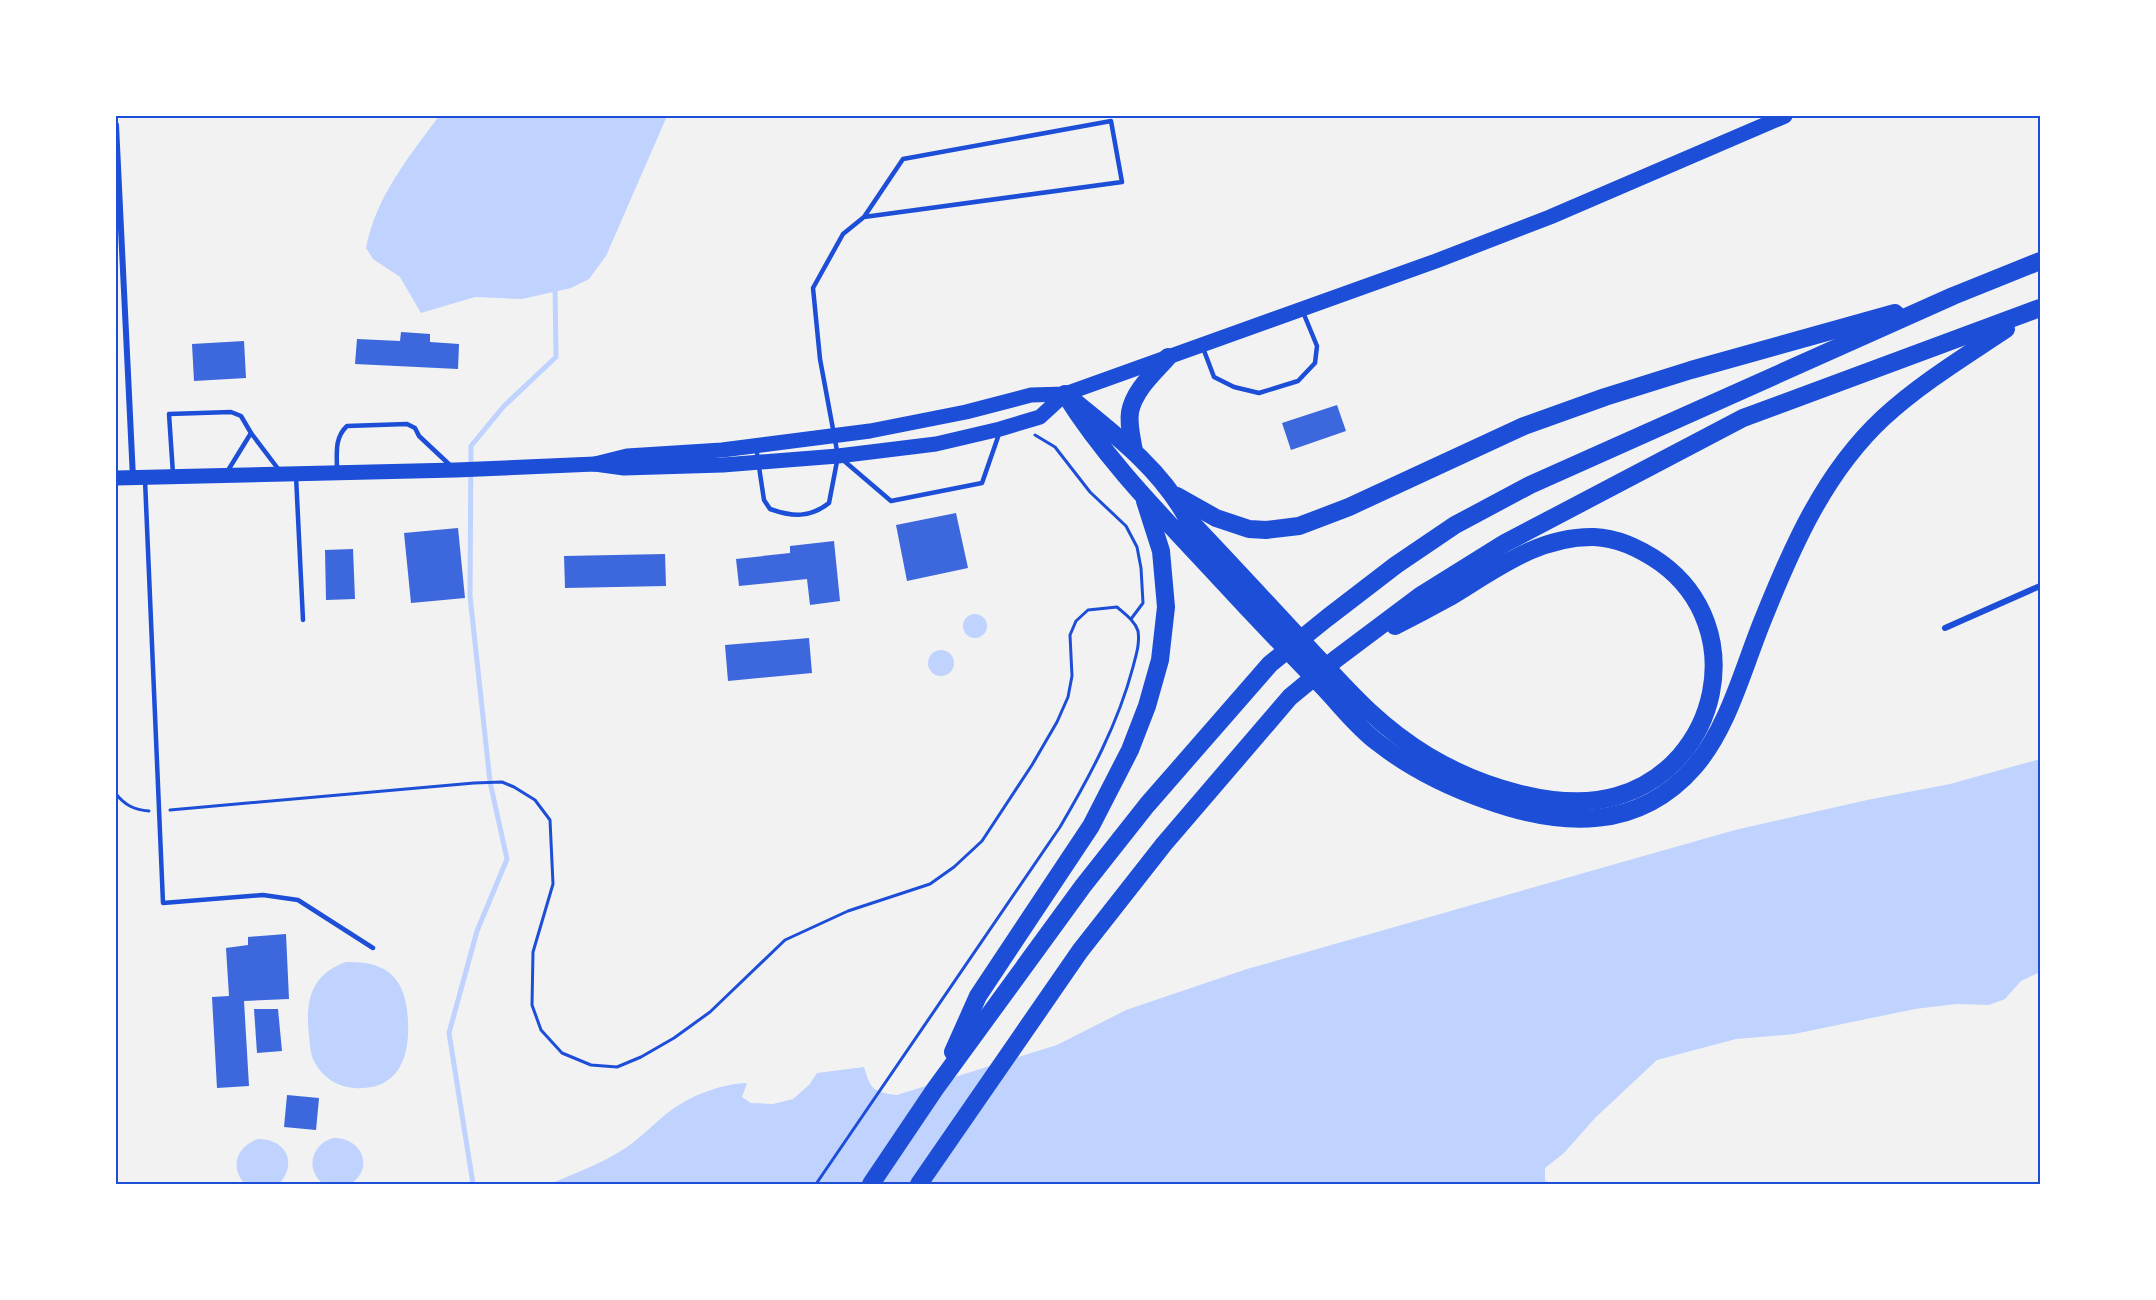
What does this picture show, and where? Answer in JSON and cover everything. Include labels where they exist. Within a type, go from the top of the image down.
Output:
[{"type":"highway","points":[[871,1185],[935,1089],[1083,886],[1147,805],[1270,664],[1327,618],[1396,565],[1455,525],[1530,485],[1953,296],[2040,261]]},
{"type":"highway","points":[[1065,394],[1134,451],[1175,495],[1201,511],[1232,524],[1266,530],[1299,526],[1350,507],[1524,426],[1605,396],[1953,296]]},
{"type":"highway","points":[[1065,394],[1093,438],[1263,626],[1372,739],[1439,782],[1504,807],[1567,819],[1610,816],[1636,809],[1655,800],[1675,786],[1705,753],[1721,724],[1802,529],[1828,485],[1853,450],[1883,418],[1921,387],[2036,310]]},
{"type":"highway","points":[[919,1185],[1080,951],[1164,844],[1290,697],[1335,659],[1420,596],[1504,543],[1743,418],[2036,310]]},
{"type":"highway","points":[[1134,451],[1130,413],[1134,400],[1141,388],[1168,357]]},
{"type":"highway","points":[[935,1089],[978,996],[1091,826],[1121,768],[1147,706],[1160,660],[1166,607],[1161,551],[1144,495]]},
{"type":"highway","points":[[1175,495],[1187,518],[1366,711],[1430,758],[1487,783],[1514,792],[1563,801],[1606,799],[1637,789],[1669,768],[1693,740],[1709,707],[1714,682],[1714,659],[1708,631],[1702,614],[1683,582],[1669,569],[1636,547],[1598,537],[1564,538],[1516,556],[1448,598],[1335,659]]},
{"type":"main road","points":[[595,464],[627,456],[756,446],[834,436],[918,423],[1030,395],[1065,394],[1303,310],[1550,217],[1785,116]]},
{"type":"main road","points":[[116,478],[456,471],[595,464],[624,468],[838,456],[936,444],[1019,424],[1040,417],[1065,394]]},
{"type":"street","points":[[116,125],[139,478]]},
{"type":"street","points":[[1945,628],[2040,586]]},
{"type":"lane","points":[[756,446],[764,500],[770,509],[788,515],[816,513],[829,503],[838,456],[820,359],[813,288],[843,234],[864,217],[903,159],[1111,121],[1122,182],[864,217]]},
{"type":"lane","points":[[1202,345],[1214,378],[1234,387],[1259,393],[1298,381],[1315,363],[1317,346],[1303,310]]},
{"type":"lane","points":[[173,477],[169,414],[231,412],[241,416],[251,434],[289,474],[303,620]]},
{"type":"lane","points":[[337,472],[337,439],[340,432],[347,426],[407,424],[415,428],[419,436],[456,471]]},
{"type":"lane","points":[[838,456],[891,501],[982,483],[1000,429]]},
{"type":"lane","points":[[224,476],[251,434]]},
{"type":"lane","points":[[139,478],[163,903],[263,895],[298,900],[373,948]]},
{"type":"path","points":[[1019,424],[1055,447],[1090,492],[1126,526],[1137,547],[1143,603],[1131,619]]},
{"type":"path","points":[[116,794],[123,803],[136,810],[159,811],[474,783],[501,782],[514,787],[535,800],[550,820],[554,884],[533,952],[532,1005],[541,1030],[562,1053],[591,1065],[617,1067],[675,1038],[710,1012],[785,940],[849,911],[930,884],[954,867],[982,841],[1057,722],[1068,697],[1072,676],[1070,635],[1076,621],[1088,610],[1117,607],[1131,619],[1137,628],[1139,644],[1113,729],[1082,790],[1060,827],[816,1185]]},
{"type":"water","points":[[439,116],[667,116],[606,256],[589,279],[571,288],[522,299],[475,297],[421,313],[400,277],[373,259],[366,248],[377,211],[386,194],[405,162]]},
{"type":"water","points":[[975,614],[980,615],[986,621],[986,631],[980,637],[975,638],[970,637],[964,631],[963,626],[964,621],[970,615]]},
{"type":"water","points":[[941,650],[950,654],[954,663],[950,672],[941,676],[932,672],[928,663],[932,654]]},
{"type":"water","points":[[2040,759],[2040,972],[2021,981],[2005,999],[1989,1005],[1956,1004],[1915,1009],[1794,1034],[1736,1039],[1657,1060],[1595,1118],[1564,1153],[1545,1168],[1545,1181],[1556,1184],[550,1184],[615,1154],[630,1145],[679,1105],[717,1088],[747,1083],[742,1097],[751,1103],[773,1104],[793,1099],[809,1085],[817,1073],[864,1067],[874,1088],[883,1093],[897,1095],[1057,1045],[1126,1010],[1247,969],[1735,830],[1950,784]]},
{"type":"water","points":[[346,962],[374,965],[384,969],[399,984],[407,1006],[408,1035],[403,1059],[391,1078],[369,1088],[348,1087],[333,1082],[320,1071],[311,1051],[308,1011],[313,990],[325,974]]},
{"type":"water","points":[[333,1138],[351,1142],[362,1154],[362,1170],[351,1184],[323,1184],[314,1171],[312,1165],[315,1152],[326,1141]]},
{"type":"water","points":[[258,1139],[276,1143],[286,1154],[288,1168],[279,1184],[245,1184],[237,1171],[240,1152]]},
{"type":"building","points":[[401,332],[430,334],[430,342],[459,344],[458,369],[355,364],[357,339],[400,341]]},
{"type":"building","points":[[244,341],[246,378],[194,381],[192,344]]},
{"type":"building","points":[[1337,405],[1346,431],[1291,450],[1282,423]]},
{"type":"building","points":[[956,513],[968,568],[907,581],[896,525]]},
{"type":"building","points":[[458,528],[465,598],[411,603],[404,533]]},
{"type":"building","points":[[834,541],[840,601],[810,605],[807,579],[739,586],[736,559],[790,553],[790,546]]},
{"type":"building","points":[[353,549],[355,599],[326,600],[325,550]]},
{"type":"building","points":[[665,554],[666,586],[565,588],[564,556]]},
{"type":"building","points":[[809,638],[812,673],[728,681],[725,645]]},
{"type":"building","points":[[286,934],[289,999],[244,1001],[249,1086],[217,1088],[212,997],[229,996],[226,948],[248,945],[248,937]]},
{"type":"building","points":[[254,1009],[278,1009],[282,1051],[257,1053]]},
{"type":"building","points":[[287,1095],[319,1098],[316,1130],[284,1127]]},
{"type":"waterway","points":[[473,1184],[449,1033],[477,931],[507,859],[490,782],[470,596],[471,446],[504,406],[556,357],[555,286]]}]
